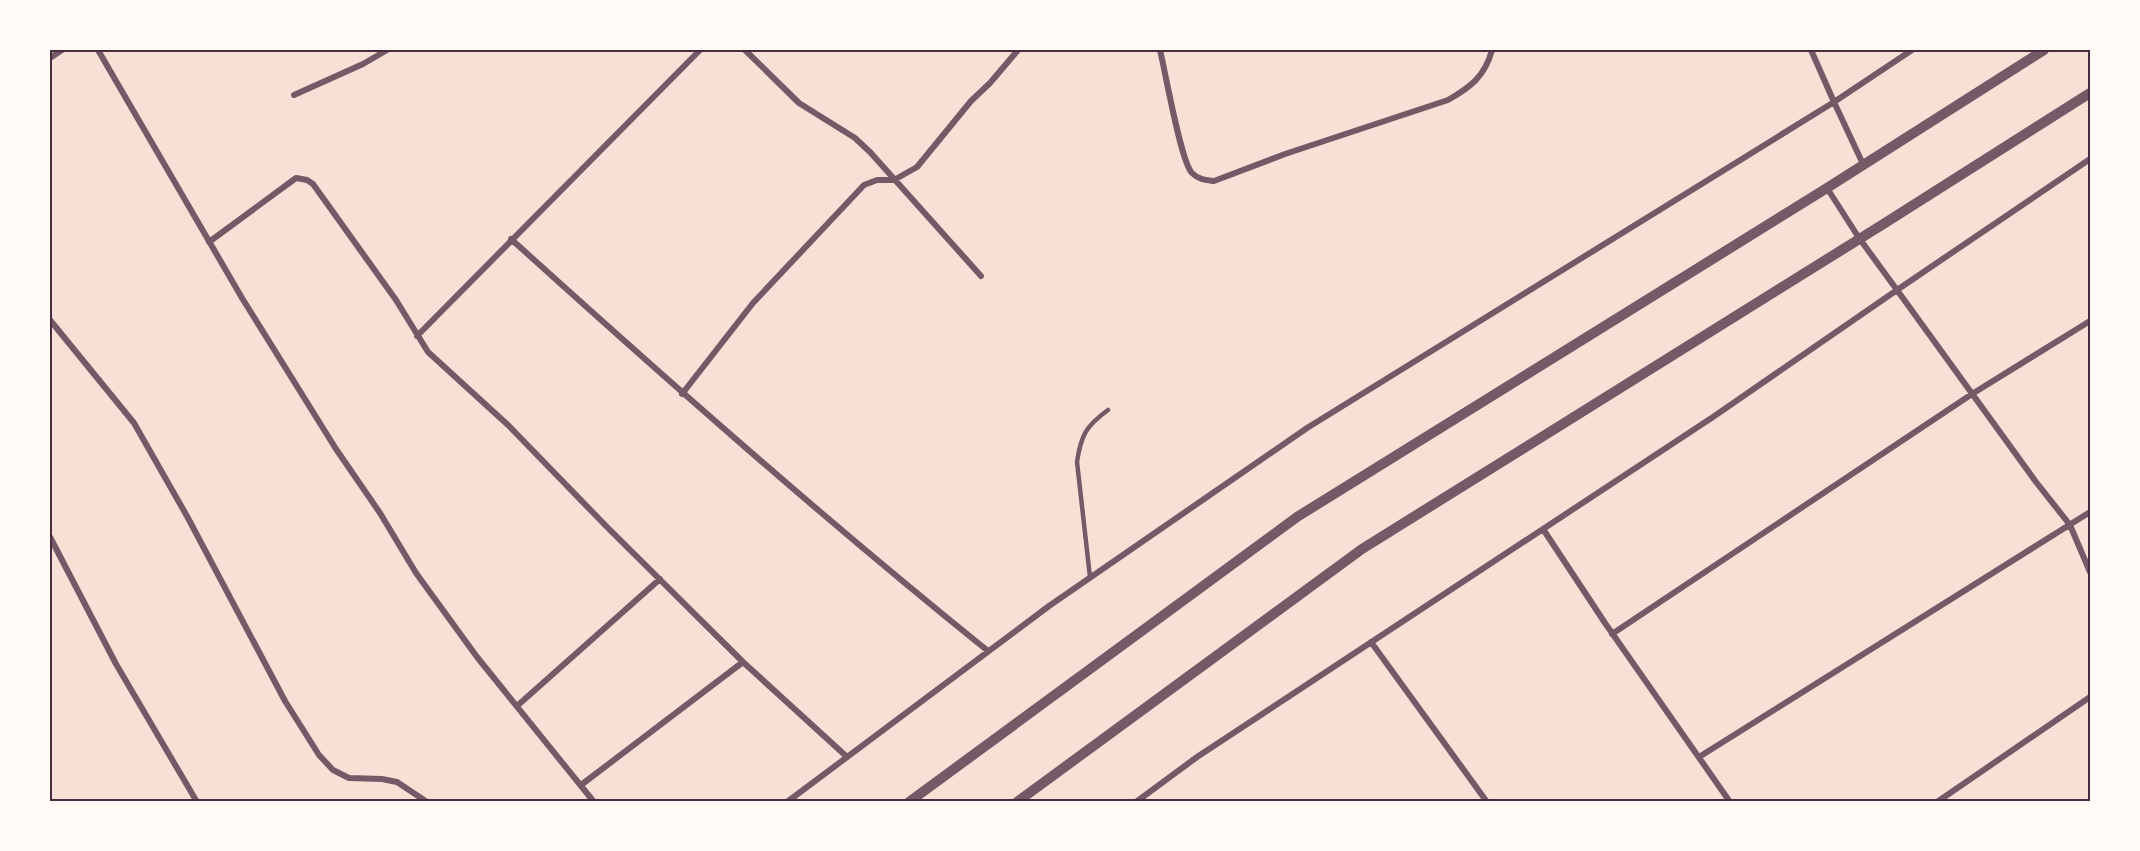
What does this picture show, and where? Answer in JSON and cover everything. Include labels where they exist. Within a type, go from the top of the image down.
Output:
[{"type":"street","points":[[50,58],[62,50]]},
{"type":"street","points":[[98,50],[209,242],[336,449],[380,513],[416,573],[455,628],[594,801]]},
{"type":"street","points":[[294,95],[363,64],[387,50]]},
{"type":"street","points":[[417,336],[700,50]]},
{"type":"street","points":[[745,50],[799,103],[855,138],[870,152],[981,276]]},
{"type":"street","points":[[682,394],[753,303],[864,185],[877,180],[894,180],[916,167],[971,100],[990,83],[1018,50]]},
{"type":"street","points":[[1160,50],[1183,154],[1191,172],[1202,180],[1214,181],[1285,153],[1448,100],[1469,88],[1490,60],[1492,50]]},
{"type":"street","points":[[1811,50],[1863,164]]},
{"type":"street","points":[[787,801],[1090,577],[1307,428],[1834,102],[1912,50]]},
{"type":"street","points":[[909,801],[1297,517],[1827,188],[2044,50]]},
{"type":"street","points":[[1017,801],[1362,549],[2091,93]]},
{"type":"street","points":[[1136,801],[1197,757],[1713,417],[2091,159]]},
{"type":"street","points":[[209,242],[296,178],[313,184],[396,300],[428,352],[508,425],[743,662],[846,756]]},
{"type":"street","points":[[1827,188],[1859,238],[2036,482],[2070,525],[2091,572]]},
{"type":"street","points":[[511,239],[682,394],[812,507],[988,651]]},
{"type":"street","points":[[50,320],[134,423],[188,518],[285,701],[319,755],[333,770],[349,778],[397,782],[427,801]]},
{"type":"street","points":[[1612,634],[1972,394],[2091,321]]},
{"type":"street","points":[[1699,757],[2091,512]]},
{"type":"street","points":[[1543,529],[1612,634],[1730,801]]},
{"type":"street","points":[[50,537],[116,664],[197,801]]},
{"type":"street","points":[[517,706],[660,579]]},
{"type":"street","points":[[1371,642],[1487,801]]},
{"type":"street","points":[[581,785],[743,662]]},
{"type":"street","points":[[1937,801],[2091,697]]},
{"type":"lane","points":[[1090,577],[1077,462],[1079,443],[1084,432],[1108,410]]}]
